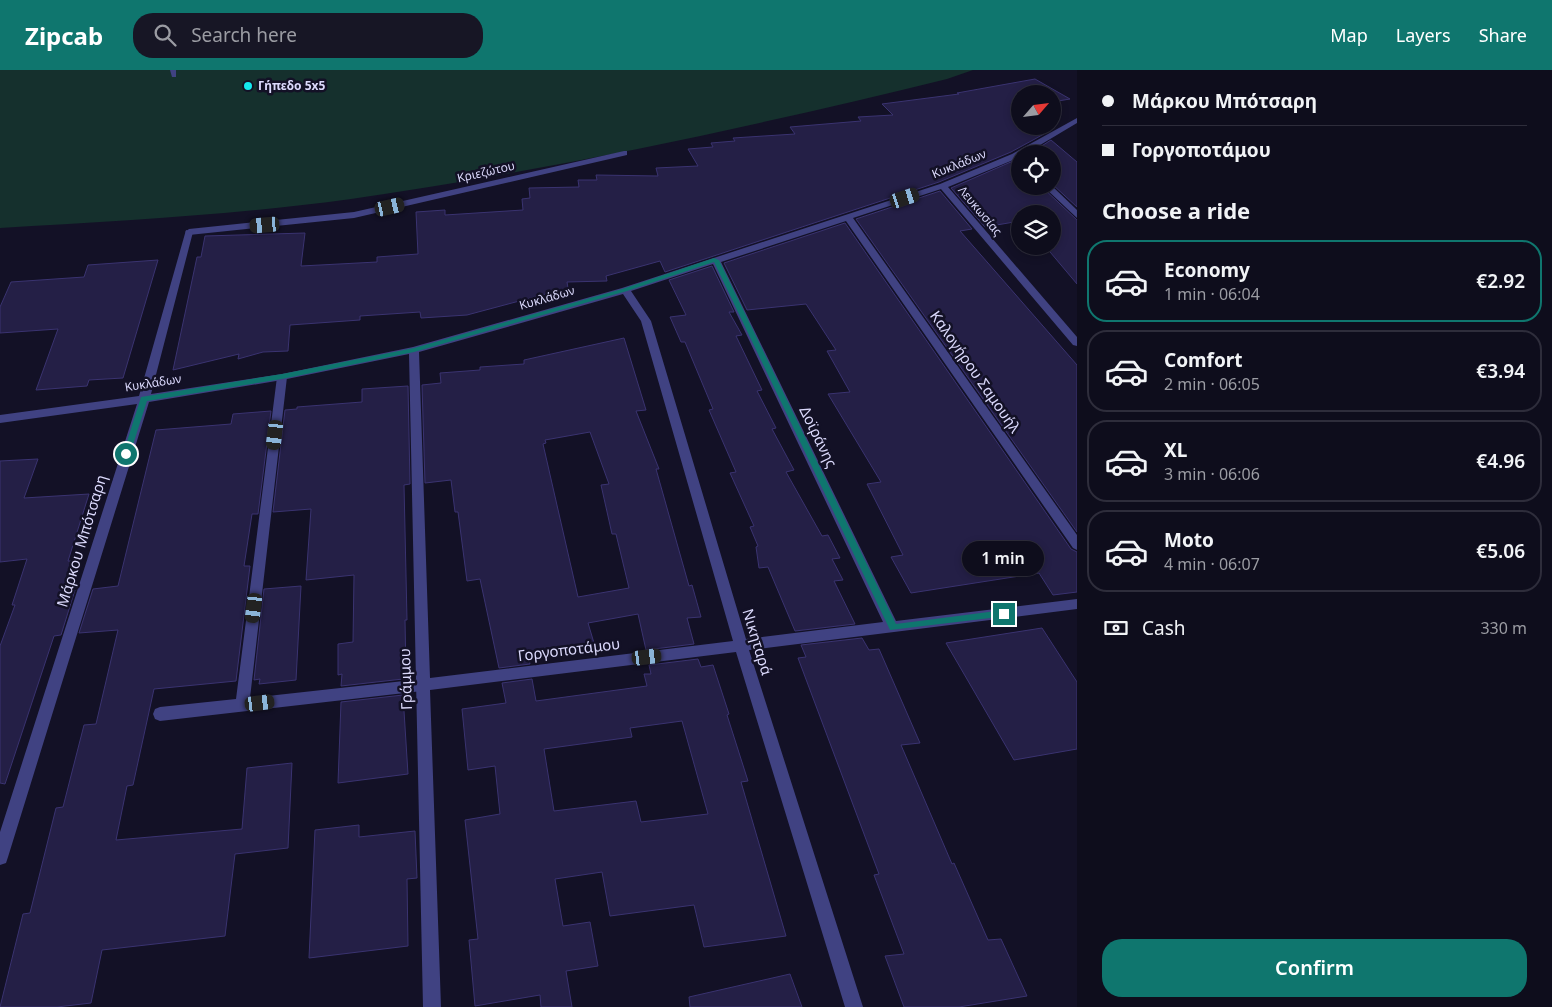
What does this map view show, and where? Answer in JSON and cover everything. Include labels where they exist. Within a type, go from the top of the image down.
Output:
[{"type":"street","name":"Κυκλάδων","points":[[1038,145],[1077,120]]},
{"type":"street","name":"Κριεζώτου","points":[[189,232],[354,215],[624,153]]},
{"type":"street","name":"Κυκλάδων","points":[[0,419],[282,377],[414,350],[625,290],[943,186],[1011,161]]},
{"type":"street","name":"Λευκωσίας","points":[[943,186],[1077,343]]},
{"type":"street","points":[[1056,195],[1077,216]]},
{"type":"street","name":"Καλογήρου Σαμουήλ","points":[[848,217],[1077,544]]},
{"type":"street","name":"Μάρκου Μπότσαρη","points":[[0,857],[144,399],[189,232]]},
{"type":"street","name":"Δοϊράνης","points":[[716,260],[893,628]]},
{"type":"street","name":"Νικηταρά","points":[[625,290],[646,321],[741,646],[854,1007]]},
{"type":"street","name":"Γράμμου","points":[[414,350],[432,1007]]},
{"type":"street","points":[[242,705],[282,377]]},
{"type":"street","name":"Γοργοποτάμου","points":[[160,714],[422,685],[1077,604]]},
{"type":"green space","points":[[0,70],[973,70],[947,79],[799,114],[651,146],[501,175],[307,205],[176,217],[0,228]]},
{"type":"building","points":[[1035,79],[1046,85],[1011,85],[1011,135],[1042,135],[1024,145],[1011,145],[1011,152],[939,182],[665,272],[660,261],[606,276],[607,281],[567,282],[568,288],[467,315],[421,318],[420,312],[360,316],[360,320],[290,325],[288,351],[263,352],[238,359],[239,354],[173,370],[197,257],[201,257],[205,236],[305,233],[301,266],[377,262],[377,257],[418,254],[416,212],[445,210],[445,215],[523,210],[522,199],[530,198],[529,188],[579,187],[578,180],[597,180],[596,175],[658,176],[656,168],[698,166],[688,149],[713,147],[711,143],[735,141],[733,138],[795,134],[790,127],[861,121],[858,117],[893,115],[882,104],[959,94],[957,93]]},
{"type":"building","points":[[1061,94],[1070,99],[1061,100]]},
{"type":"building","points":[[1051,140],[1057,145],[1043,145]]},
{"type":"building","points":[[1061,148],[1077,162],[1077,207],[1061,192]]},
{"type":"building","points":[[1011,162],[1011,195],[1051,195],[1077,220],[1077,284],[1053,255],[1061,255],[1061,205],[1011,205],[1011,223],[985,227],[951,188]]},
{"type":"building","points":[[940,191],[972,229],[960,231],[1077,365],[1077,532],[856,219]]},
{"type":"building","points":[[845,223],[1071,549],[1077,552],[1077,592],[1053,595],[1039,573],[911,593],[891,557],[903,555],[867,484],[881,482],[828,394],[850,392],[827,351],[836,350],[806,304],[747,310],[724,263]]},
{"type":"building","points":[[158,260],[123,378],[89,380],[87,386],[36,390],[58,329],[0,333],[0,307],[11,282],[84,277],[88,265]]},
{"type":"building","points":[[712,266],[734,312],[729,312],[742,335],[736,336],[762,390],[757,391],[776,428],[772,429],[794,470],[786,472],[822,536],[828,535],[840,558],[832,559],[843,580],[834,581],[855,624],[795,631],[768,567],[759,568],[756,547],[758,546],[750,527],[754,526],[730,473],[736,472],[709,410],[713,409],[685,342],[681,342],[670,317],[686,315],[669,280]]},
{"type":"building","points":[[624,338],[646,410],[636,411],[659,469],[656,469],[689,586],[692,585],[701,617],[687,618],[694,644],[646,650],[638,614],[588,623],[594,643],[528,655],[530,664],[499,668],[480,579],[467,581],[458,512],[455,512],[451,480],[425,483],[422,385],[441,383],[440,373],[480,370],[480,367],[524,364],[524,360]],"holes":[[[590,432],[609,484],[601,485],[612,534],[616,534],[629,588],[578,597],[543,444],[546,443],[545,440]]]},
{"type":"building","points":[[408,386],[410,484],[404,485],[407,620],[405,620],[406,676],[402,676],[403,679],[341,686],[342,674],[338,675],[338,644],[353,642],[354,575],[306,580],[311,509],[273,512],[285,410],[297,409],[297,407],[362,402],[362,389]]},
{"type":"building","points":[[271,411],[258,514],[252,514],[244,566],[250,566],[236,681],[154,689],[133,785],[127,786],[116,840],[242,829],[247,768],[292,763],[288,848],[235,854],[225,936],[102,950],[91,1003],[57,1007],[0,1007],[23,914],[30,913],[56,808],[63,807],[84,725],[96,724],[118,630],[79,633],[93,589],[118,586],[156,430],[231,424],[233,414]]},
{"type":"building","points":[[38,459],[24,498],[89,494],[68,561],[76,561],[67,591],[75,590],[61,635],[54,636],[5,784],[0,783],[0,646],[15,605],[12,605],[27,559],[0,562],[0,461]]},
{"type":"building","points":[[301,586],[296,680],[259,684],[260,679],[254,680],[264,589]]},
{"type":"building","points":[[1042,628],[1077,682],[1077,749],[1014,760],[946,643]]},
{"type":"building","points":[[862,638],[869,650],[879,649],[920,743],[901,745],[952,864],[954,863],[988,940],[1001,939],[1027,996],[959,1007],[904,1007],[885,956],[904,954],[874,875],[879,874],[798,658],[806,657],[801,645]]},
{"type":"building","points":[[698,659],[701,667],[713,665],[748,781],[741,782],[786,936],[704,947],[694,905],[610,916],[602,872],[555,879],[563,926],[590,922],[598,966],[566,971],[572,1007],[541,1007],[540,995],[475,1006],[469,940],[478,939],[465,820],[500,814],[495,766],[468,770],[462,709],[506,703],[502,683],[532,679],[536,701],[647,686],[644,674],[651,674],[649,665]],"holes":[[[682,721],[708,814],[641,822],[636,801],[554,811],[544,749],[632,737],[630,728]]]},
{"type":"building","points":[[403,695],[408,774],[338,783],[341,702]]},
{"type":"building","points":[[359,825],[359,837],[415,831],[417,878],[407,879],[408,946],[309,958],[315,830]]},
{"type":"building","points":[[790,974],[802,1007],[690,1007],[689,997]]},
{"type":"place","name":"Γήπεδο 5x5","points":[[248,86]]},
{"type":"route","points":[[126,454],[144,399],[282,377],[414,350],[625,290],[716,260],[893,628],[1004,614]]}]
